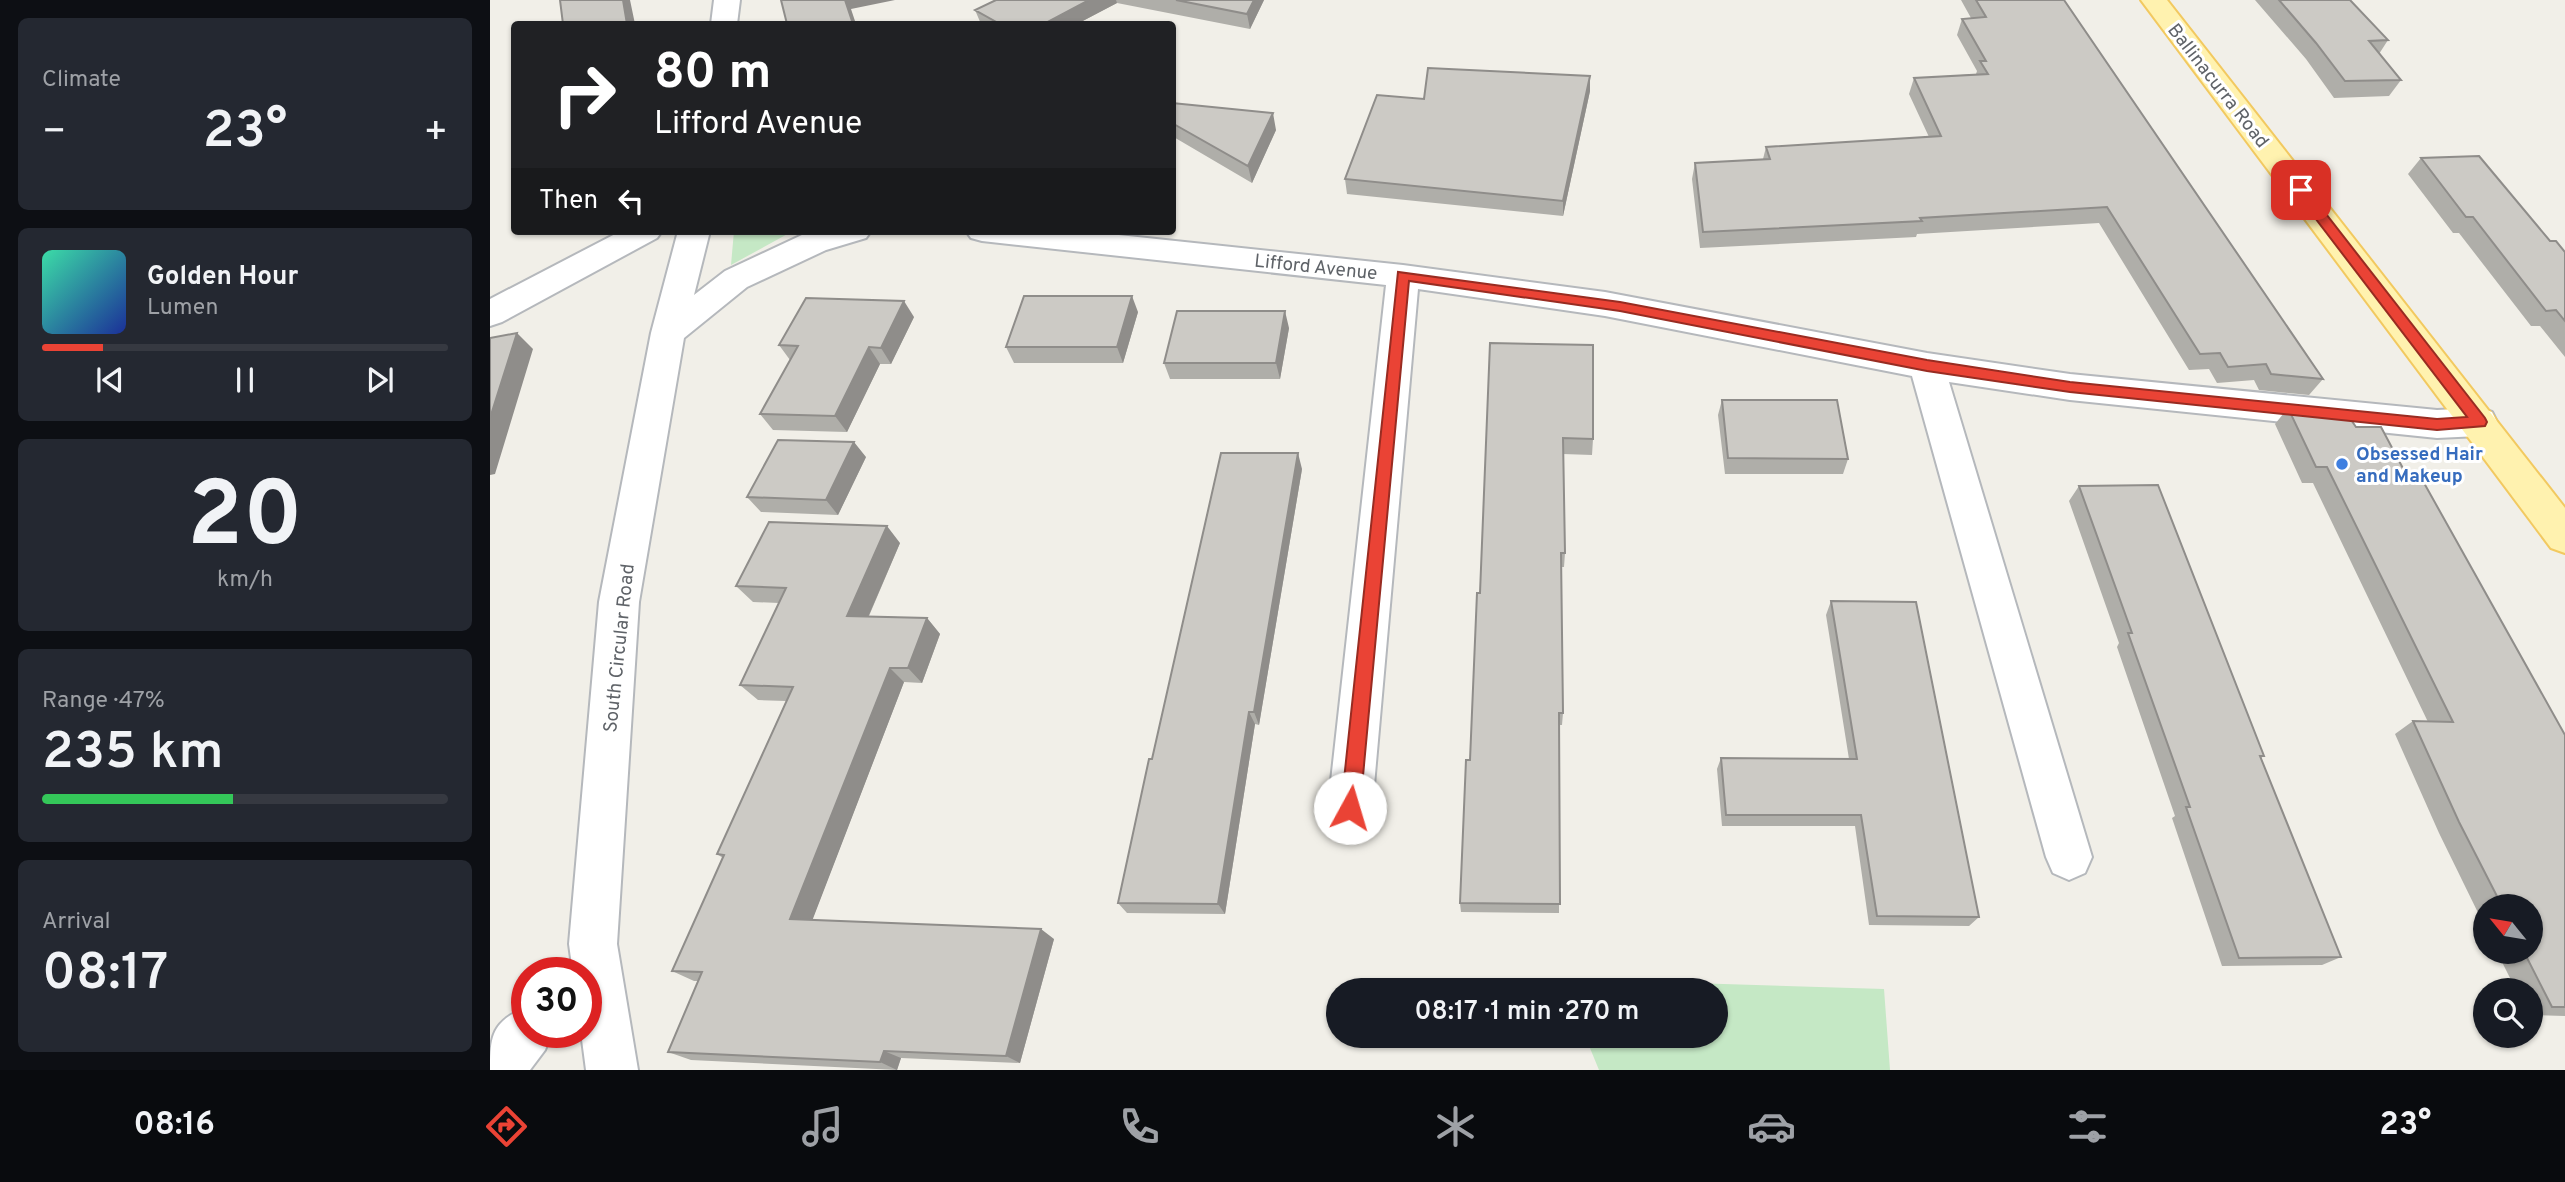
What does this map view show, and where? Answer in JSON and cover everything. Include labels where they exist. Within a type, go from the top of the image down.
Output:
[{"type":"main road","name":"Ballinacurra Road","points":[[2154,0],[2565,537]]},
{"type":"street","points":[[724,21],[727,0]]},
{"type":"street","points":[[490,314],[638,235]]},
{"type":"street","name":"South Circular Road","points":[[582,957],[620,602],[668,333],[693,235]]},
{"type":"street","points":[[668,333],[736,279],[815,242],[840,235]]},
{"type":"street","name":"Lifford Avenue","points":[[1019,235],[1402,276],[1620,306],[1927,366],[2070,387],[2437,424],[2479,422]]},
{"type":"street","points":[[1350,808],[1402,276]]},
{"type":"street","points":[[1927,366],[2069,857]]},
{"type":"street","name":"South Circular Road","points":[[602,1033],[612,1070]]},
{"type":"street","points":[[498,1070],[515,1048]]},
{"type":"green space","points":[[734,235],[786,235],[731,265]]},
{"type":"green space","points":[[1728,984],[1884,989],[1890,1070],[1599,1070],[1590,1048],[1728,1048]]},
{"type":"building","points":[[560,0],[623,0],[626,21],[563,21]]},
{"type":"building","points":[[781,0],[845,0],[852,21],[786,21]]},
{"type":"building","points":[[996,0],[1089,0],[1050,21],[995,21],[975,10]]},
{"type":"building","points":[[1176,0],[1254,0],[1247,14]]},
{"type":"building","points":[[1976,0],[2064,0],[2323,379],[2271,374],[2266,364],[2228,367],[2220,353],[2200,354],[2107,207],[1920,218],[1922,221],[1703,232],[1695,163],[1770,159],[1766,147],[1941,136],[1914,78],[1988,74],[1980,61],[1986,61],[1962,19],[1986,17]]},
{"type":"building","points":[[2279,0],[2350,0],[2388,40],[2369,41],[2401,80],[2345,81]]},
{"type":"building","points":[[1428,68],[1590,76],[1563,201],[1345,179],[1377,95],[1424,99]]},
{"type":"building","points":[[1176,103],[1273,113],[1248,166],[1176,125]]},
{"type":"building","points":[[2479,156],[2550,241],[2556,241],[2565,252],[2565,321],[2556,310],[2546,311],[2473,217],[2466,217],[2421,158]]},
{"type":"building","points":[[1024,296],[1132,296],[1117,347],[1006,347]]},
{"type":"building","points":[[806,298],[904,301],[881,348],[869,347],[835,416],[760,414],[798,346],[779,345]]},
{"type":"building","points":[[1177,311],[1285,311],[1276,363],[1164,363]]},
{"type":"building","points":[[517,333],[490,418],[490,338]]},
{"type":"building","points":[[1490,343],[1593,345],[1593,439],[1563,438],[1565,553],[1561,553],[1563,713],[1559,713],[1560,904],[1460,903],[1466,760],[1470,760],[1477,593],[1480,593]]},
{"type":"building","points":[[1722,400],[1837,400],[1848,459],[1728,458]]},
{"type":"building","points":[[2288,408],[2347,414],[2356,427],[2381,427],[2406,474],[2419,474],[2565,735],[2565,1007],[2552,1007],[2543,989],[2543,978],[2537,978],[2530,964],[2543,964],[2543,894],[2496,894],[2459,822],[2413,721],[2453,722],[2327,467],[2316,467]]},
{"type":"building","points":[[778,440],[854,442],[826,500],[747,497]]},
{"type":"building","points":[[1221,453],[1298,453],[1254,712],[1249,712],[1218,904],[1118,903],[1149,759],[1152,759]]},
{"type":"building","points":[[2158,485],[2264,756],[2260,756],[2341,957],[2239,958],[2186,807],[2190,807],[2128,633],[2132,633],[2079,486]]},
{"type":"building","points":[[769,522],[887,526],[847,616],[927,618],[908,668],[890,668],[790,919],[1041,929],[1006,1056],[884,1051],[880,1062],[668,1052],[702,972],[672,971],[724,855],[717,854],[793,687],[740,685],[786,588],[736,586]]},
{"type":"building","points":[[1831,601],[1916,602],[1979,917],[1877,916],[1861,815],[1726,815],[1721,758],[1857,759]]},
{"type":"place","name":"Obsessed Hair and Makeup","points":[[2342,464]]},
{"type":"route","points":[[1350,808],[1402,276],[1620,306],[1927,366],[2070,387],[2437,424],[2479,422],[2301,190]]}]
